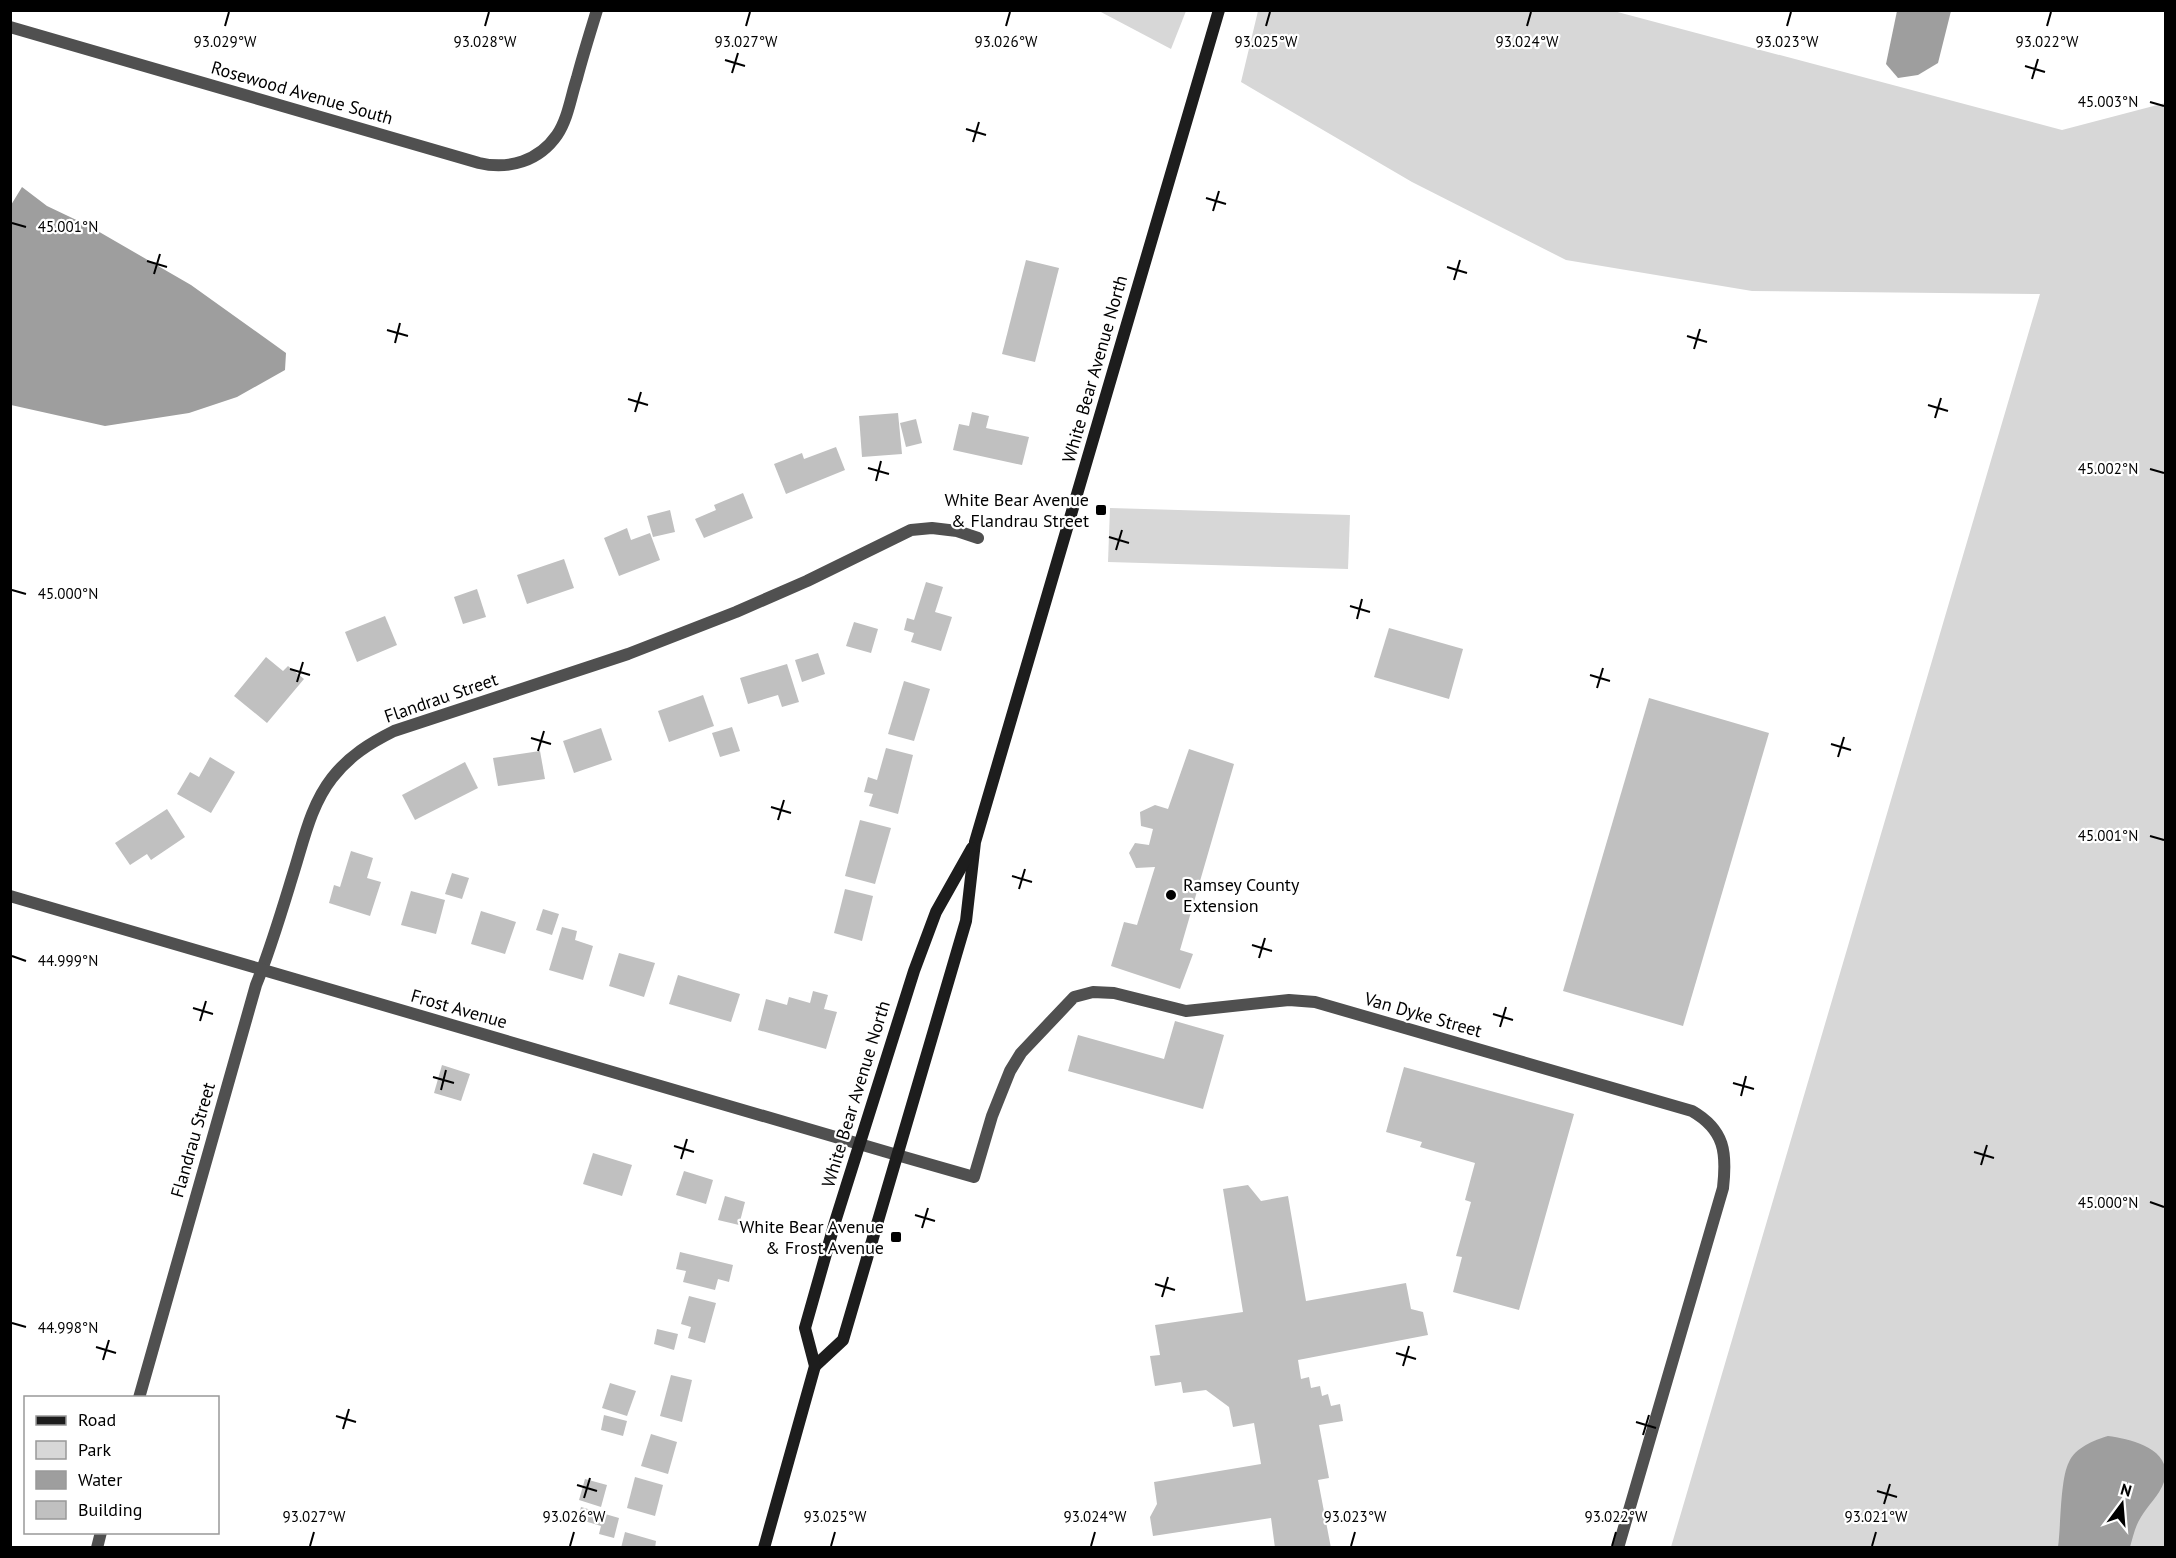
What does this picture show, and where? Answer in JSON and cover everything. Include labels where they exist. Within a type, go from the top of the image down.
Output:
[{"type":"main road","name":"White Bear Avenue North","points":[[975,842],[936,912],[901,1010],[859,1143],[805,1328],[815,1366],[843,1340],[966,921],[975,842],[1219,10]]},
{"type":"main road","points":[[764,1548],[815,1366]]},
{"type":"street","name":"Rosewood Avenue South","points":[[10,27],[479,164],[509,166],[528,160],[545,149],[558,134],[566,116],[597,10]]},
{"type":"street","name":"Flandrau Street","points":[[140,1396],[256,985],[270,952],[308,825],[318,800],[332,778],[350,758],[371,742],[403,728],[628,654],[736,612],[807,581],[911,530],[932,528],[957,531],[978,538]]},
{"type":"street","name":"Frost Avenue","points":[[10,896],[897,1155]]},
{"type":"street","name":"Van Dyke Street","points":[[897,1155],[974,1177],[999,1094],[1021,1053],[1068,1001],[1082,994],[1093,992],[1131,996],[1186,1011],[1289,1000],[1315,1002],[1692,1111],[1708,1122],[1721,1141],[1725,1154],[1723,1188],[1618,1548]]},
{"type":"green space","points":[[1610,10],[2062,130],[2165,103],[2165,1547],[1671,1547],[2040,294],[1752,291],[1566,260],[1412,182],[1241,82],[1258,11]]},
{"type":"green space","points":[[1099,11],[1186,11],[1171,49]]},
{"type":"green space","points":[[1110,508],[1350,515],[1348,569],[1108,562]]},
{"type":"water","points":[[1897,11],[1951,11],[1938,63],[1918,75],[1898,78],[1886,64]]},
{"type":"water","points":[[22,187],[47,206],[89,226],[191,285],[286,353],[285,370],[237,397],[189,413],[105,426],[11,405],[11,205]]},
{"type":"water","points":[[2108,1436],[2138,1443],[2157,1454],[2163,1461],[2165,1471],[2162,1487],[2139,1520],[2130,1547],[2058,1547],[2062,1491],[2069,1462],[2080,1449]]},
{"type":"building","points":[[1026,260],[1059,268],[1035,362],[1002,354]]},
{"type":"building","points":[[972,412],[989,416],[986,428],[1029,437],[1022,465],[953,450],[959,424],[969,426]]},
{"type":"building","points":[[898,413],[902,454],[862,457],[859,416]]},
{"type":"building","points":[[916,419],[922,443],[906,447],[900,423]]},
{"type":"building","points":[[836,447],[845,470],[786,494],[774,464],[802,453],[804,459]]},
{"type":"building","points":[[743,493],[753,518],[704,538],[695,519],[716,510],[714,505]]},
{"type":"building","points":[[670,510],[675,532],[653,537],[647,516]]},
{"type":"building","points":[[627,528],[631,540],[650,533],[660,560],[619,576],[604,538]]},
{"type":"building","points":[[564,559],[574,588],[527,604],[517,575]]},
{"type":"building","points":[[926,582],[943,587],[935,612],[952,617],[941,651],[911,642],[914,633],[904,630],[907,618],[914,620]]},
{"type":"building","points":[[477,589],[486,617],[463,624],[454,597]]},
{"type":"building","points":[[385,616],[397,645],[357,662],[345,632]]},
{"type":"building","points":[[854,622],[878,629],[871,653],[846,646]]},
{"type":"building","points":[[1389,628],[1463,649],[1449,699],[1374,677]]},
{"type":"building","points":[[818,653],[825,674],[802,682],[795,660]]},
{"type":"building","points":[[266,657],[283,671],[288,666],[304,679],[267,723],[234,696]]},
{"type":"building","points":[[787,664],[799,702],[782,707],[778,695],[748,704],[740,678]]},
{"type":"building","points":[[904,681],[930,689],[914,741],[888,734]]},
{"type":"building","points":[[703,695],[714,726],[669,742],[658,711]]},
{"type":"building","points":[[1649,698],[1769,733],[1683,1026],[1563,991]]},
{"type":"building","points":[[732,727],[740,751],[720,757],[712,733]]},
{"type":"building","points":[[601,728],[612,760],[574,773],[563,741]]},
{"type":"building","points":[[886,748],[913,755],[898,814],[869,806],[873,794],[864,792],[868,777],[877,780]]},
{"type":"building","name":"Ramsey County Extension","points":[[1189,749],[1234,764],[1180,950],[1193,954],[1180,989],[1111,966],[1124,922],[1137,925],[1155,867],[1136,868],[1129,853],[1135,843],[1149,845],[1153,829],[1141,826],[1140,812],[1155,805],[1168,809]]},
{"type":"building","points":[[540,751],[545,779],[498,786],[493,758]]},
{"type":"building","points":[[210,757],[235,772],[211,813],[177,794],[190,772],[199,777]]},
{"type":"building","points":[[465,762],[478,788],[415,820],[402,795]]},
{"type":"building","points":[[167,809],[185,837],[151,860],[147,854],[130,865],[115,843]]},
{"type":"building","points":[[860,820],[891,828],[875,884],[845,876]]},
{"type":"building","points":[[351,851],[373,858],[367,878],[381,882],[370,916],[329,903],[334,885],[340,887]]},
{"type":"building","points":[[452,873],[469,878],[462,899],[445,894]]},
{"type":"building","points":[[845,889],[873,896],[862,941],[834,933]]},
{"type":"building","points":[[411,891],[445,900],[436,934],[401,925]]},
{"type":"building","points":[[543,909],[559,914],[552,935],[536,930]]},
{"type":"building","points":[[481,911],[516,922],[505,954],[471,944]]},
{"type":"building","points":[[562,927],[577,931],[575,940],[593,946],[583,980],[549,970]]},
{"type":"building","points":[[619,953],[655,963],[644,997],[609,986]]},
{"type":"building","points":[[678,975],[740,994],[731,1022],[669,1004]]},
{"type":"building","points":[[813,991],[828,995],[824,1009],[837,1012],[826,1049],[758,1030],[766,999],[787,1005],[789,997],[810,1003]]},
{"type":"building","points":[[1175,1021],[1224,1035],[1203,1109],[1068,1071],[1078,1035],[1164,1059]]},
{"type":"building","points":[[442,1065],[470,1074],[461,1101],[434,1093]]},
{"type":"building","points":[[1404,1067],[1574,1114],[1519,1310],[1453,1292],[1462,1257],[1456,1256],[1471,1202],[1465,1200],[1475,1163],[1420,1147],[1422,1142],[1386,1132]]},
{"type":"building","points":[[593,1153],[632,1165],[622,1196],[583,1184]]},
{"type":"building","points":[[684,1171],[713,1180],[706,1204],[676,1195]]},
{"type":"building","points":[[1248,1185],[1261,1201],[1288,1196],[1306,1301],[1406,1283],[1411,1309],[1423,1312],[1428,1335],[1298,1360],[1301,1379],[1309,1377],[1311,1388],[1320,1386],[1322,1396],[1328,1394],[1331,1406],[1340,1404],[1343,1421],[1319,1425],[1329,1478],[1318,1480],[1331,1548],[1275,1548],[1271,1518],[1153,1536],[1150,1517],[1157,1504],[1154,1482],[1261,1464],[1254,1423],[1233,1427],[1229,1407],[1206,1390],[1183,1393],[1181,1382],[1155,1386],[1150,1356],[1160,1355],[1155,1325],[1243,1312],[1223,1189]]},
{"type":"building","points":[[725,1196],[745,1202],[739,1225],[718,1220]]},
{"type":"building","points":[[680,1252],[733,1265],[729,1282],[718,1279],[715,1290],[683,1282],[686,1271],[676,1269]]},
{"type":"building","points":[[689,1296],[716,1303],[705,1343],[688,1338],[691,1327],[681,1324]]},
{"type":"building","points":[[657,1329],[678,1334],[674,1350],[654,1344]]},
{"type":"building","points":[[671,1375],[692,1380],[682,1422],[660,1416]]},
{"type":"building","points":[[610,1383],[636,1391],[627,1416],[602,1408]]},
{"type":"building","points":[[604,1415],[627,1421],[623,1436],[601,1430]]},
{"type":"building","points":[[651,1434],[677,1442],[668,1474],[641,1466]]},
{"type":"building","points":[[635,1477],[663,1485],[655,1516],[627,1508]]},
{"type":"building","points":[[585,1479],[607,1485],[601,1507],[579,1500]]},
{"type":"building","points":[[581,1507],[619,1518],[614,1538],[599,1534],[601,1526],[578,1519]]},
{"type":"building","points":[[625,1532],[656,1541],[655,1548],[621,1548]]},
{"type":"place","name":"White Bear Avenue & Flandrau Street","points":[[1101,510]]},
{"type":"place","name":"Ramsey County Extension","points":[[1171,895]]},
{"type":"place","name":"White Bear Avenue & Frost Avenue","points":[[896,1237]]}]
